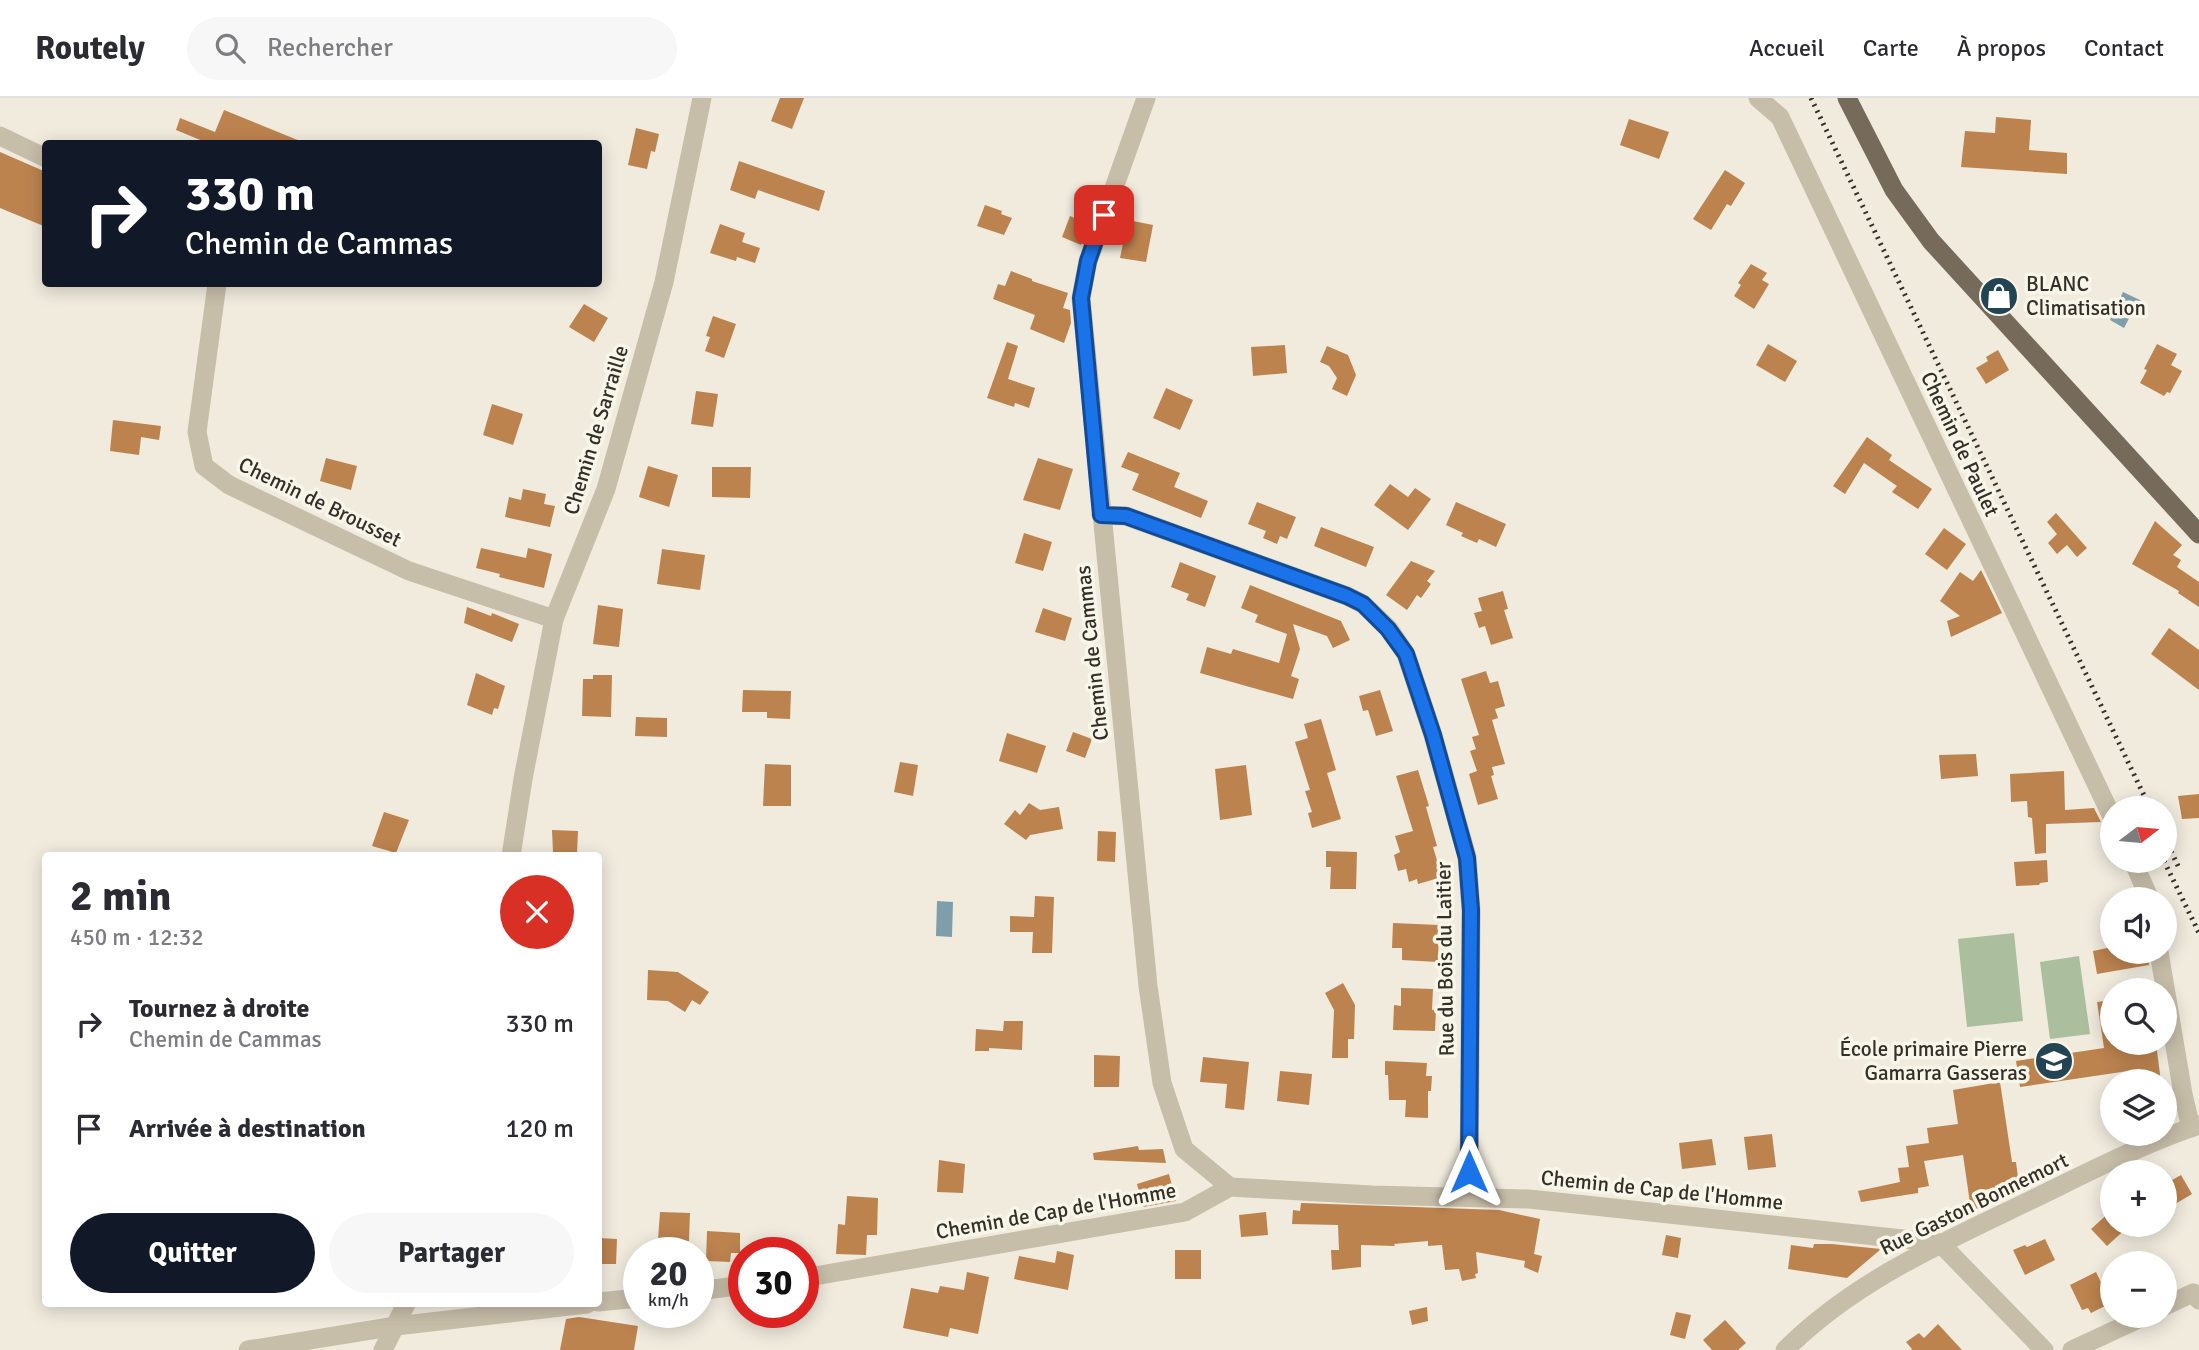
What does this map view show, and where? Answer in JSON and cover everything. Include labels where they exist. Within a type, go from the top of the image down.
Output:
[{"type":"main road","points":[[1847,98],[1894,190],[1931,241],[2199,534]]},
{"type":"street","name":"Chemin de Sarraille","points":[[512,852],[554,619],[610,476],[663,282],[702,98]]},
{"type":"street","name":"Chemin de Cammas","points":[[1146,98],[1088,261],[1081,298],[1148,986],[1162,1083],[1184,1149],[1230,1186]]},
{"type":"street","name":"Chemin de Paulet","points":[[1758,98],[1780,117],[2102,796]]},
{"type":"street","points":[[0,136],[42,156]]},
{"type":"street","name":"Chemin de Brousset","points":[[217,287],[197,432],[204,466],[229,485],[409,571],[554,619]]},
{"type":"street","name":"Rue du Bois du Laitier","points":[[1101,515],[1126,516],[1347,596],[1363,604],[1388,629],[1406,654],[1433,735],[1467,858],[1471,910],[1469,1197]]},
{"type":"street","points":[[2161,964],[2183,1094],[2195,1127]]},
{"type":"street","name":"Rue Gaston Bonnemort","points":[[1785,1350],[1810,1325],[1882,1274],[1940,1243],[2112,1161],[2195,1127]]},
{"type":"street","name":"Chemin de Cap de l'Homme","points":[[819,1275],[1185,1212],[1230,1186],[1372,1195],[1529,1199],[1940,1243]]},
{"type":"street","points":[[1940,1243],[2044,1350]]},
{"type":"street","points":[[2177,1301],[2193,1293],[2199,1300]]},
{"type":"street","points":[[602,1302],[623,1300]]},
{"type":"street","points":[[383,1350],[404,1307]]},
{"type":"street","points":[[248,1350],[396,1326],[561,1307]]},
{"type":"street","points":[[2072,1350],[2119,1328]]},
{"type":"green space","points":[[2014,933],[2023,1021],[1967,1027],[1958,939]]},
{"type":"green space","points":[[2079,956],[2090,1034],[2050,1039],[2040,962]]},
{"type":"water","points":[[2123,292],[2142,301],[2139,306],[2136,305],[2124,328],[2110,320]]},
{"type":"water","points":[[937,901],[953,902],[952,937],[936,936]]},
{"type":"building","points":[[780,98],[804,98],[792,129],[771,121]]},
{"type":"building","points":[[224,110],[298,140],[200,140],[176,130],[180,118],[215,132]]},
{"type":"building","points":[[1996,117],[2031,120],[2029,150],[2067,153],[2067,174],[1961,167],[1965,131],[1995,133]]},
{"type":"building","points":[[1629,119],[1669,132],[1659,159],[1620,145]]},
{"type":"building","points":[[636,128],[659,134],[647,169],[628,165]]},
{"type":"building","points":[[0,152],[42,170],[42,225],[0,208]]},
{"type":"building","points":[[739,161],[825,191],[819,211],[758,190],[755,199],[730,190]]},
{"type":"building","points":[[1725,170],[1745,183],[1731,206],[1727,204],[1711,230],[1693,219]]},
{"type":"building","points":[[985,205],[1012,218],[1004,235],[977,226]]},
{"type":"building","points":[[1070,216],[1088,224],[1081,245],[1062,237]]},
{"type":"building","points":[[1128,220],[1153,225],[1146,262],[1120,258]]},
{"type":"building","points":[[720,224],[745,233],[742,242],[760,248],[755,263],[737,257],[736,261],[710,253]]},
{"type":"building","points":[[1751,264],[1767,273],[1762,280],[1769,284],[1754,309],[1734,296],[1741,285],[1738,283]]},
{"type":"building","points":[[1011,271],[1068,293],[1063,308],[1070,310],[1071,323],[1064,343],[1030,329],[1035,315],[993,299],[998,284],[1005,286]]},
{"type":"building","points":[[584,304],[608,318],[594,342],[569,327]]},
{"type":"building","points":[[713,316],[736,324],[724,358],[705,351],[710,337],[706,336]]},
{"type":"building","points":[[1007,342],[1018,346],[1008,379],[1035,388],[1029,408],[1015,403],[1014,407],[987,398]]},
{"type":"building","points":[[1768,344],[1797,361],[1785,382],[1756,365]]},
{"type":"building","points":[[2157,344],[2177,354],[2171,365],[2182,371],[2170,393],[2167,392],[2164,396],[2140,383]]},
{"type":"building","points":[[1285,345],[1287,373],[1253,376],[1251,347]]},
{"type":"building","points":[[1327,346],[1348,355],[1356,375],[1347,396],[1332,389],[1337,378],[1329,366],[1320,362]]},
{"type":"building","points":[[1998,350],[2009,370],[1986,384],[1976,368],[1988,361],[1986,357]]},
{"type":"building","points":[[1166,388],[1193,400],[1180,430],[1153,418]]},
{"type":"building","points":[[696,391],[718,394],[713,427],[691,424]]},
{"type":"building","points":[[492,404],[523,414],[513,445],[483,435]]},
{"type":"building","points":[[113,420],[161,426],[159,440],[141,437],[139,455],[110,451]]},
{"type":"building","points":[[1867,437],[1892,455],[1889,460],[1932,489],[1918,509],[1892,492],[1897,486],[1864,463],[1845,494],[1833,486]]},
{"type":"building","points":[[1128,452],[1180,473],[1174,487],[1208,501],[1201,518],[1132,490],[1139,474],[1121,467]]},
{"type":"building","points":[[326,458],[357,466],[351,490],[320,481]]},
{"type":"building","points":[[1038,458],[1073,469],[1060,510],[1023,500]]},
{"type":"building","points":[[648,466],[678,475],[669,507],[639,497]]},
{"type":"building","points":[[712,467],[751,467],[750,498],[712,497]]},
{"type":"building","points":[[1390,484],[1408,497],[1415,488],[1431,499],[1408,530],[1374,505]]},
{"type":"building","points":[[523,489],[546,494],[544,504],[555,506],[550,527],[505,517],[509,497],[521,500]]},
{"type":"building","points":[[1257,502],[1296,517],[1287,539],[1280,536],[1277,544],[1263,538],[1266,531],[1248,524]]},
{"type":"building","points":[[1456,502],[1506,524],[1496,547],[1479,539],[1477,543],[1461,536],[1463,533],[1446,525]]},
{"type":"building","points":[[2056,513],[2087,548],[2077,557],[2067,545],[2057,554],[2048,543],[2057,534],[2047,522]]},
{"type":"building","points":[[2155,521],[2182,545],[2173,555],[2181,560],[2177,567],[2199,582],[2199,607],[2178,593],[2179,591],[2132,564]]},
{"type":"building","points":[[1321,527],[1374,547],[1366,567],[1314,546]]},
{"type":"building","points":[[1944,528],[1966,544],[1947,570],[1925,554]]},
{"type":"building","points":[[1024,533],[1052,542],[1043,571],[1015,563]]},
{"type":"building","points":[[481,548],[526,558],[528,548],[552,554],[544,588],[499,577],[500,574],[476,568]]},
{"type":"building","points":[[662,549],[705,555],[700,590],[657,584]]},
{"type":"building","points":[[1411,561],[1435,571],[1427,581],[1431,584],[1421,598],[1417,595],[1407,610],[1386,595]]},
{"type":"building","points":[[1180,562],[1216,576],[1205,607],[1186,600],[1189,594],[1171,587]]},
{"type":"building","points":[[1981,570],[2002,613],[1951,637],[1947,621],[1960,616],[1940,601],[1960,572],[1973,581]]},
{"type":"building","points":[[1250,585],[1341,621],[1350,640],[1333,648],[1327,636],[1293,624],[1300,649],[1291,676],[1299,679],[1293,699],[1200,673],[1207,647],[1231,654],[1233,649],[1279,663],[1287,634],[1255,622],[1258,615],[1241,608]]},
{"type":"building","points":[[1503,591],[1508,609],[1504,610],[1513,638],[1491,645],[1485,626],[1479,628],[1474,613],[1482,611],[1478,598]]},
{"type":"building","points":[[598,605],[623,609],[619,647],[593,644]]},
{"type":"building","points":[[467,607],[519,624],[512,642],[464,623]]},
{"type":"building","points":[[1043,608],[1072,618],[1065,641],[1035,632]]},
{"type":"building","points":[[2169,628],[2199,650],[2199,690],[2151,654]]},
{"type":"building","points":[[1486,671],[1490,683],[1498,681],[1505,706],[1495,709],[1498,718],[1492,720],[1505,764],[1492,767],[1494,775],[1491,776],[1498,799],[1478,805],[1469,774],[1477,771],[1470,751],[1476,749],[1472,737],[1479,735],[1461,679]]},
{"type":"building","points":[[476,673],[505,686],[498,709],[494,708],[492,715],[467,705]]},
{"type":"building","points":[[593,675],[612,675],[611,717],[582,716],[583,679],[593,679]]},
{"type":"building","points":[[743,690],[791,691],[790,719],[767,718],[767,712],[742,712]]},
{"type":"building","points":[[1380,690],[1393,731],[1376,736],[1368,710],[1363,711],[1359,696]]},
{"type":"building","points":[[636,717],[667,718],[667,737],[635,736]]},
{"type":"building","points":[[1321,719],[1336,770],[1327,773],[1341,819],[1312,828],[1308,813],[1312,812],[1305,791],[1310,790],[1295,742],[1308,738],[1304,724]]},
{"type":"building","points":[[1073,732],[1092,739],[1085,758],[1066,751]]},
{"type":"building","points":[[1007,733],[1046,746],[1037,773],[999,761]]},
{"type":"building","points":[[1976,754],[1978,776],[1941,779],[1939,755]]},
{"type":"building","points":[[900,762],[918,765],[913,796],[894,792]]},
{"type":"building","points":[[765,764],[791,765],[791,806],[763,806]]},
{"type":"building","points":[[1246,765],[1252,815],[1220,820],[1215,769]]},
{"type":"building","points":[[1418,770],[1429,806],[1426,807],[1437,846],[1433,847],[1442,877],[1418,884],[1417,879],[1409,882],[1406,869],[1398,871],[1394,855],[1400,852],[1395,836],[1413,831],[1396,776]]},
{"type":"building","points":[[2064,771],[2065,810],[2094,808],[2100,822],[2046,824],[2046,853],[2035,854],[2032,818],[2028,817],[2027,801],[2011,802],[2010,774]]},
{"type":"building","points":[[2199,794],[2199,818],[2182,819],[2178,796]]},
{"type":"building","points":[[1029,803],[1040,810],[1059,807],[1063,829],[1030,835],[1026,840],[1004,824],[1015,810],[1020,815]]},
{"type":"building","points":[[384,812],[409,820],[396,852],[372,846]]},
{"type":"building","points":[[552,830],[578,831],[577,852],[553,852]]},
{"type":"building","points":[[1098,831],[1116,832],[1115,862],[1097,861]]},
{"type":"building","points":[[1326,851],[1357,852],[1356,889],[1330,889],[1331,867],[1326,867]]},
{"type":"building","points":[[2047,860],[2048,882],[2016,886],[2014,862]]},
{"type":"building","points":[[1035,896],[1054,897],[1052,953],[1032,953],[1033,932],[1010,932],[1010,916],[1034,917]]},
{"type":"building","points":[[1393,923],[1439,925],[1438,962],[1402,960],[1402,948],[1392,948]]},
{"type":"building","points":[[2100,950],[2100,964],[2149,965],[2097,974],[2093,951]]},
{"type":"building","points":[[648,970],[678,972],[709,992],[700,1005],[692,1000],[685,1012],[668,1001],[647,1000]]},
{"type":"building","points":[[1343,983],[1355,1005],[1354,1039],[1348,1039],[1348,1058],[1332,1058],[1334,1010],[1325,993]]},
{"type":"building","points":[[1401,988],[1433,989],[1435,1031],[1393,1030],[1394,1005],[1401,1006]]},
{"type":"building","points":[[1004,1021],[1023,1021],[1022,1050],[989,1048],[989,1051],[975,1051],[976,1029],[1003,1031]]},
{"type":"building","points":[[2100,1049],[2100,1055],[2158,1055],[2159,1069],[2100,1069],[2100,1075],[2020,1087],[2016,1061]]},
{"type":"building","points":[[1094,1055],[1120,1056],[1119,1087],[1094,1087]]},
{"type":"building","points":[[1203,1057],[1249,1062],[1244,1110],[1225,1108],[1227,1084],[1200,1082]]},
{"type":"building","points":[[1385,1061],[1427,1063],[1426,1076],[1432,1076],[1431,1091],[1428,1091],[1428,1118],[1405,1117],[1406,1100],[1389,1100]]},
{"type":"building","points":[[1280,1071],[1312,1074],[1309,1105],[1277,1101]]},
{"type":"building","points":[[2000,1082],[2012,1162],[2016,1162],[2019,1185],[1983,1190],[1986,1207],[1971,1210],[1963,1155],[1924,1161],[1929,1186],[1918,1188],[1918,1193],[1861,1202],[1858,1191],[1900,1182],[1898,1168],[1909,1167],[1906,1146],[1929,1143],[1927,1128],[1958,1124],[1953,1090]]},
{"type":"building","points":[[1772,1134],[1776,1167],[1748,1170],[1744,1137]]},
{"type":"building","points":[[1712,1139],[1716,1165],[1682,1169],[1679,1143]]},
{"type":"building","points":[[1138,1146],[1139,1150],[1163,1149],[1166,1163],[1094,1160],[1093,1153]]},
{"type":"building","points":[[939,1160],[965,1164],[963,1193],[937,1192]]},
{"type":"building","points":[[1169,1174],[1176,1201],[1143,1207],[1137,1184]]},
{"type":"building","points":[[2181,1175],[2192,1194],[2177,1203],[2177,1177]]},
{"type":"building","points":[[847,1196],[878,1198],[877,1235],[867,1235],[866,1255],[836,1254],[838,1224],[845,1225]]},
{"type":"building","points":[[1301,1203],[1499,1210],[1540,1219],[1534,1254],[1542,1256],[1538,1273],[1524,1267],[1525,1261],[1476,1252],[1476,1278],[1462,1281],[1459,1269],[1445,1270],[1442,1245],[1428,1246],[1428,1241],[1394,1244],[1395,1246],[1361,1245],[1361,1267],[1332,1270],[1331,1250],[1339,1250],[1338,1225],[1292,1224],[1293,1210],[1300,1211]]},
{"type":"building","points":[[660,1212],[690,1213],[689,1237],[658,1237]]},
{"type":"building","points":[[1266,1212],[1268,1235],[1241,1237],[1239,1215]]},
{"type":"building","points":[[2100,1221],[2100,1237],[2117,1237],[2107,1246],[2091,1229]]},
{"type":"building","points":[[707,1231],[740,1233],[740,1237],[728,1237],[728,1262],[714,1261],[714,1237],[707,1237]]},
{"type":"building","points":[[1666,1235],[1681,1238],[1678,1258],[1662,1255]]},
{"type":"building","points":[[602,1238],[617,1239],[616,1264],[602,1264]]},
{"type":"building","points":[[2045,1239],[2055,1260],[2025,1275],[2013,1250]]},
{"type":"building","points":[[1814,1244],[1881,1249],[1847,1278],[1788,1269],[1791,1245],[1813,1248]]},
{"type":"building","points":[[1175,1250],[1201,1250],[1201,1279],[1175,1279]]},
{"type":"building","points":[[1057,1251],[1074,1255],[1068,1290],[1014,1279],[1019,1256],[1055,1263]]},
{"type":"building","points":[[967,1272],[989,1277],[978,1334],[950,1328],[948,1337],[903,1328],[911,1288],[938,1293],[940,1286],[964,1290]]},
{"type":"building","points":[[2096,1272],[2100,1280],[2100,1308],[2091,1313],[2088,1308],[2082,1310],[2070,1285]]},
{"type":"building","points":[[1427,1307],[1428,1321],[1412,1325],[1409,1311]]},
{"type":"building","points":[[1676,1312],[1691,1315],[1685,1339],[1670,1335]]},
{"type":"building","points":[[579,1317],[623,1324],[623,1328],[638,1328],[634,1350],[560,1350],[566,1319]]},
{"type":"building","points":[[1725,1320],[1746,1343],[1738,1350],[1712,1350],[1703,1340]]},
{"type":"building","points":[[1938,1324],[1962,1350],[1911,1350],[1906,1342],[1919,1333],[1924,1338]]},
{"type":"railway","points":[[1811,98],[2144,796]]},
{"type":"railway","points":[[2177,864],[2180,870]]},
{"type":"railway","points":[[2170,873],[2199,933]]},
{"type":"place","name":"BLANC Climatisation","points":[[1999,296]]},
{"type":"place","name":"École primaire Pierre Gamarra Gasseras","points":[[2054,1061]]},
{"type":"route","points":[[1104,215],[1088,261],[1081,298],[1101,515],[1126,516],[1347,596],[1363,604],[1388,629],[1406,654],[1433,735],[1467,858],[1471,910],[1469,1172]]}]
